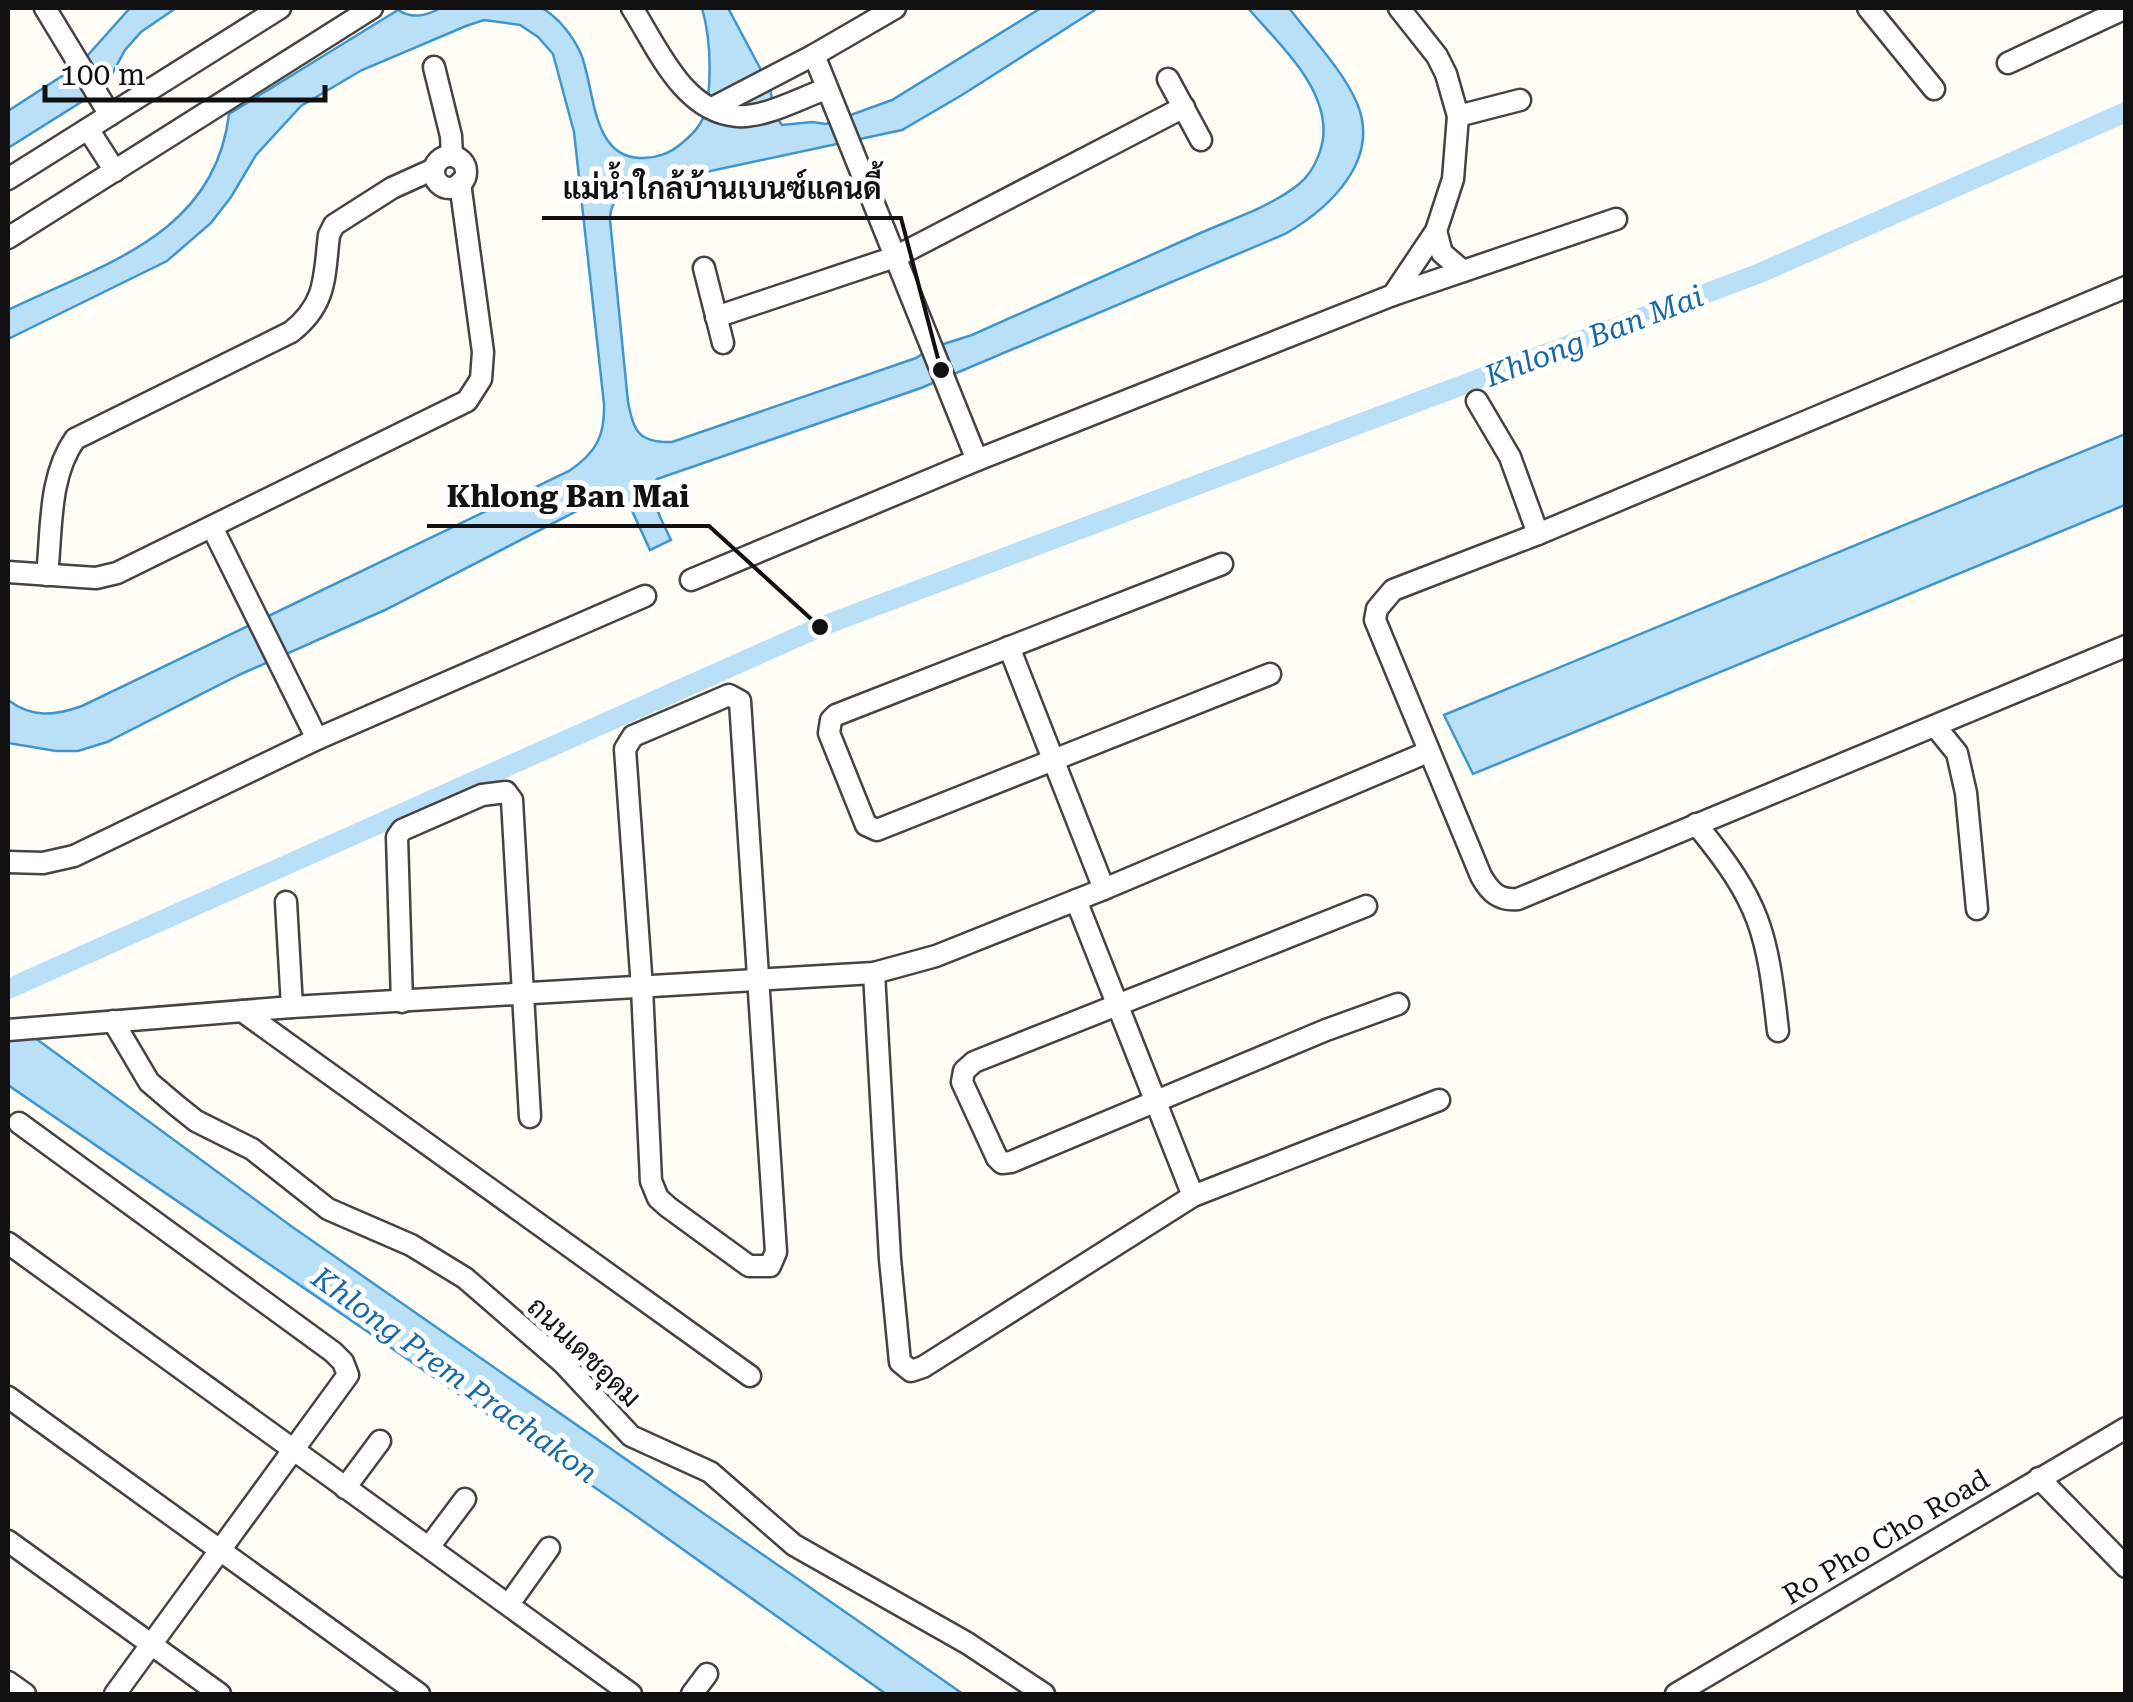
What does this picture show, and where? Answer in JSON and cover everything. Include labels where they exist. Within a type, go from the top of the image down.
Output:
[{"type":"street","points":[[45,8],[105,108]]},
{"type":"street","points":[[8,179],[88,128],[105,108],[280,8]]},
{"type":"street","points":[[8,238],[372,8]]},
{"type":"street","points":[[632,8],[689,93],[712,108],[736,116],[826,89]]},
{"type":"street","points":[[712,108],[895,8]]},
{"type":"street","points":[[1393,295],[1436,231],[1453,179],[1458,116],[1446,74],[1399,8]]},
{"type":"street","points":[[1868,8],[1934,90]]},
{"type":"street","points":[[2008,64],[2126,8]]},
{"type":"street","points":[[814,55],[977,460]]},
{"type":"street","points":[[434,66],[452,156]]},
{"type":"street","points":[[1168,80],[1202,140]]},
{"type":"street","points":[[1458,116],[1520,100]]},
{"type":"street","points":[[716,317],[895,257],[1184,108]]},
{"type":"street","points":[[88,128],[115,171]]},
{"type":"street","points":[[8,572],[47,576],[96,578],[117,574],[457,409],[474,393],[481,379],[483,352],[460,183],[465,169],[461,161],[452,156],[443,158],[434,169],[392,188],[334,225],[329,235],[320,301],[291,332],[74,439],[57,476],[47,576]]},
{"type":"street","points":[[434,169],[442,186],[460,183]]},
{"type":"street","points":[[691,580],[977,460],[1393,295],[1616,219]]},
{"type":"street","points":[[1436,231],[1442,254],[1462,271]]},
{"type":"street","points":[[704,268],[723,344]]},
{"type":"street","points":[[2126,286],[1538,534],[1393,590],[1376,609],[1375,620],[1481,876],[1500,898],[1518,899],[2126,646]]},
{"type":"street","points":[[1477,400],[1510,457],[1538,534]]},
{"type":"street","points":[[212,526],[317,739]]},
{"type":"street","points":[[1222,564],[836,714],[829,733],[866,825],[872,830],[1270,674]]},
{"type":"street","points":[[8,862],[43,863],[74,856],[317,739],[645,596]]},
{"type":"street","points":[[1009,647],[1104,890]]},
{"type":"street","points":[[729,695],[740,701],[756,980],[776,1252],[770,1266],[763,1269],[749,1266],[668,1207],[654,1191],[624,749],[633,736],[729,695]]},
{"type":"street","points":[[1934,726],[1956,753],[1966,793],[1976,909]]},
{"type":"street","points":[[8,1030],[292,1007],[874,974],[936,956],[1104,890],[1428,752]]},
{"type":"street","points":[[402,1002],[397,837],[402,830],[482,794],[502,790],[512,800],[530,1117]]},
{"type":"street","points":[[1696,824],[1736,875],[1756,911],[1770,960],[1778,1031]]},
{"type":"street","points":[[1076,900],[1194,1196]]},
{"type":"street","points":[[286,902],[292,1007]]},
{"type":"street","points":[[1366,906],[974,1062],[964,1070],[962,1082],[997,1158],[1006,1164],[1398,1004]]},
{"type":"street","points":[[874,974],[890,1258],[900,1362],[907,1369],[923,1367],[1194,1196],[1439,1100]]},
{"type":"street","points":[[242,1011],[750,1376]]},
{"type":"street","name":"ถนนเดชอุดม","points":[[113,1022],[149,1082],[196,1121],[252,1149],[328,1209],[410,1244],[452,1269],[564,1363],[631,1436],[710,1472],[782,1536],[967,1643],[1044,1694]]},
{"type":"street","points":[[19,1122],[343,1362],[348,1374],[115,1694]]},
{"type":"street","points":[[8,1243],[631,1694]]},
{"type":"street","points":[[8,1397],[418,1694]]},
{"type":"street","name":"Ro Pho Cho Road","points":[[1676,1694],[2126,1428]]},
{"type":"street","points":[[345,1488],[380,1441]]},
{"type":"street","points":[[2039,1478],[2126,1567]]},
{"type":"street","points":[[430,1547],[464,1499]]},
{"type":"street","points":[[8,1541],[220,1694]]},
{"type":"street","points":[[509,1604],[549,1548]]},
{"type":"street","points":[[692,1694],[706,1674]]},
{"type":"street","points":[[8,1682],[25,1694]]},
{"type":"water","points":[[130,8],[176,8],[141,32],[125,50],[105,87],[8,148],[8,111],[79,65]]},
{"type":"water","points":[[441,8],[542,8],[548,12],[565,28],[581,54],[603,134],[624,155],[646,158],[678,147],[703,119],[710,64],[702,8],[728,8],[769,85],[776,117],[782,125],[826,124],[892,100],[1041,8],[1098,8],[902,130],[621,193],[612,207],[610,220],[628,402],[640,434],[661,442],[672,442],[916,358],[931,348],[972,335],[1276,200],[1299,184],[1315,164],[1321,147],[1324,130],[1319,106],[1294,60],[1248,8],[1289,8],[1351,90],[1363,124],[1362,144],[1357,163],[1334,196],[1285,234],[921,388],[657,479],[655,502],[671,540],[650,550],[629,504],[618,496],[602,498],[385,610],[239,675],[107,742],[78,751],[8,743],[8,700],[44,714],[82,706],[569,471],[597,443],[604,404],[574,132],[553,54],[520,25],[484,20],[466,26],[362,70],[301,106],[256,155],[211,223],[167,261],[8,339],[8,310],[116,260],[178,217],[202,189],[219,155],[229,114],[398,10],[420,15]]},
{"type":"water","points":[[2125,434],[2125,505],[1473,774],[1444,715]]},
{"type":"water","name":"Khlong Prem Prachakon","points":[[8,1018],[291,1226],[963,1694],[886,1694],[629,1511],[8,1085]]},
{"type":"waterway","name":"Khlong Ban Mai","points":[[8,989],[820,627],[1760,273],[2126,112]]},
{"type":"place","name":"แม่น้ำใกล้บ้านเบนซ์แคนดี้","points":[[941,370]]},
{"type":"place","name":"Khlong Ban Mai","points":[[820,627]]}]
